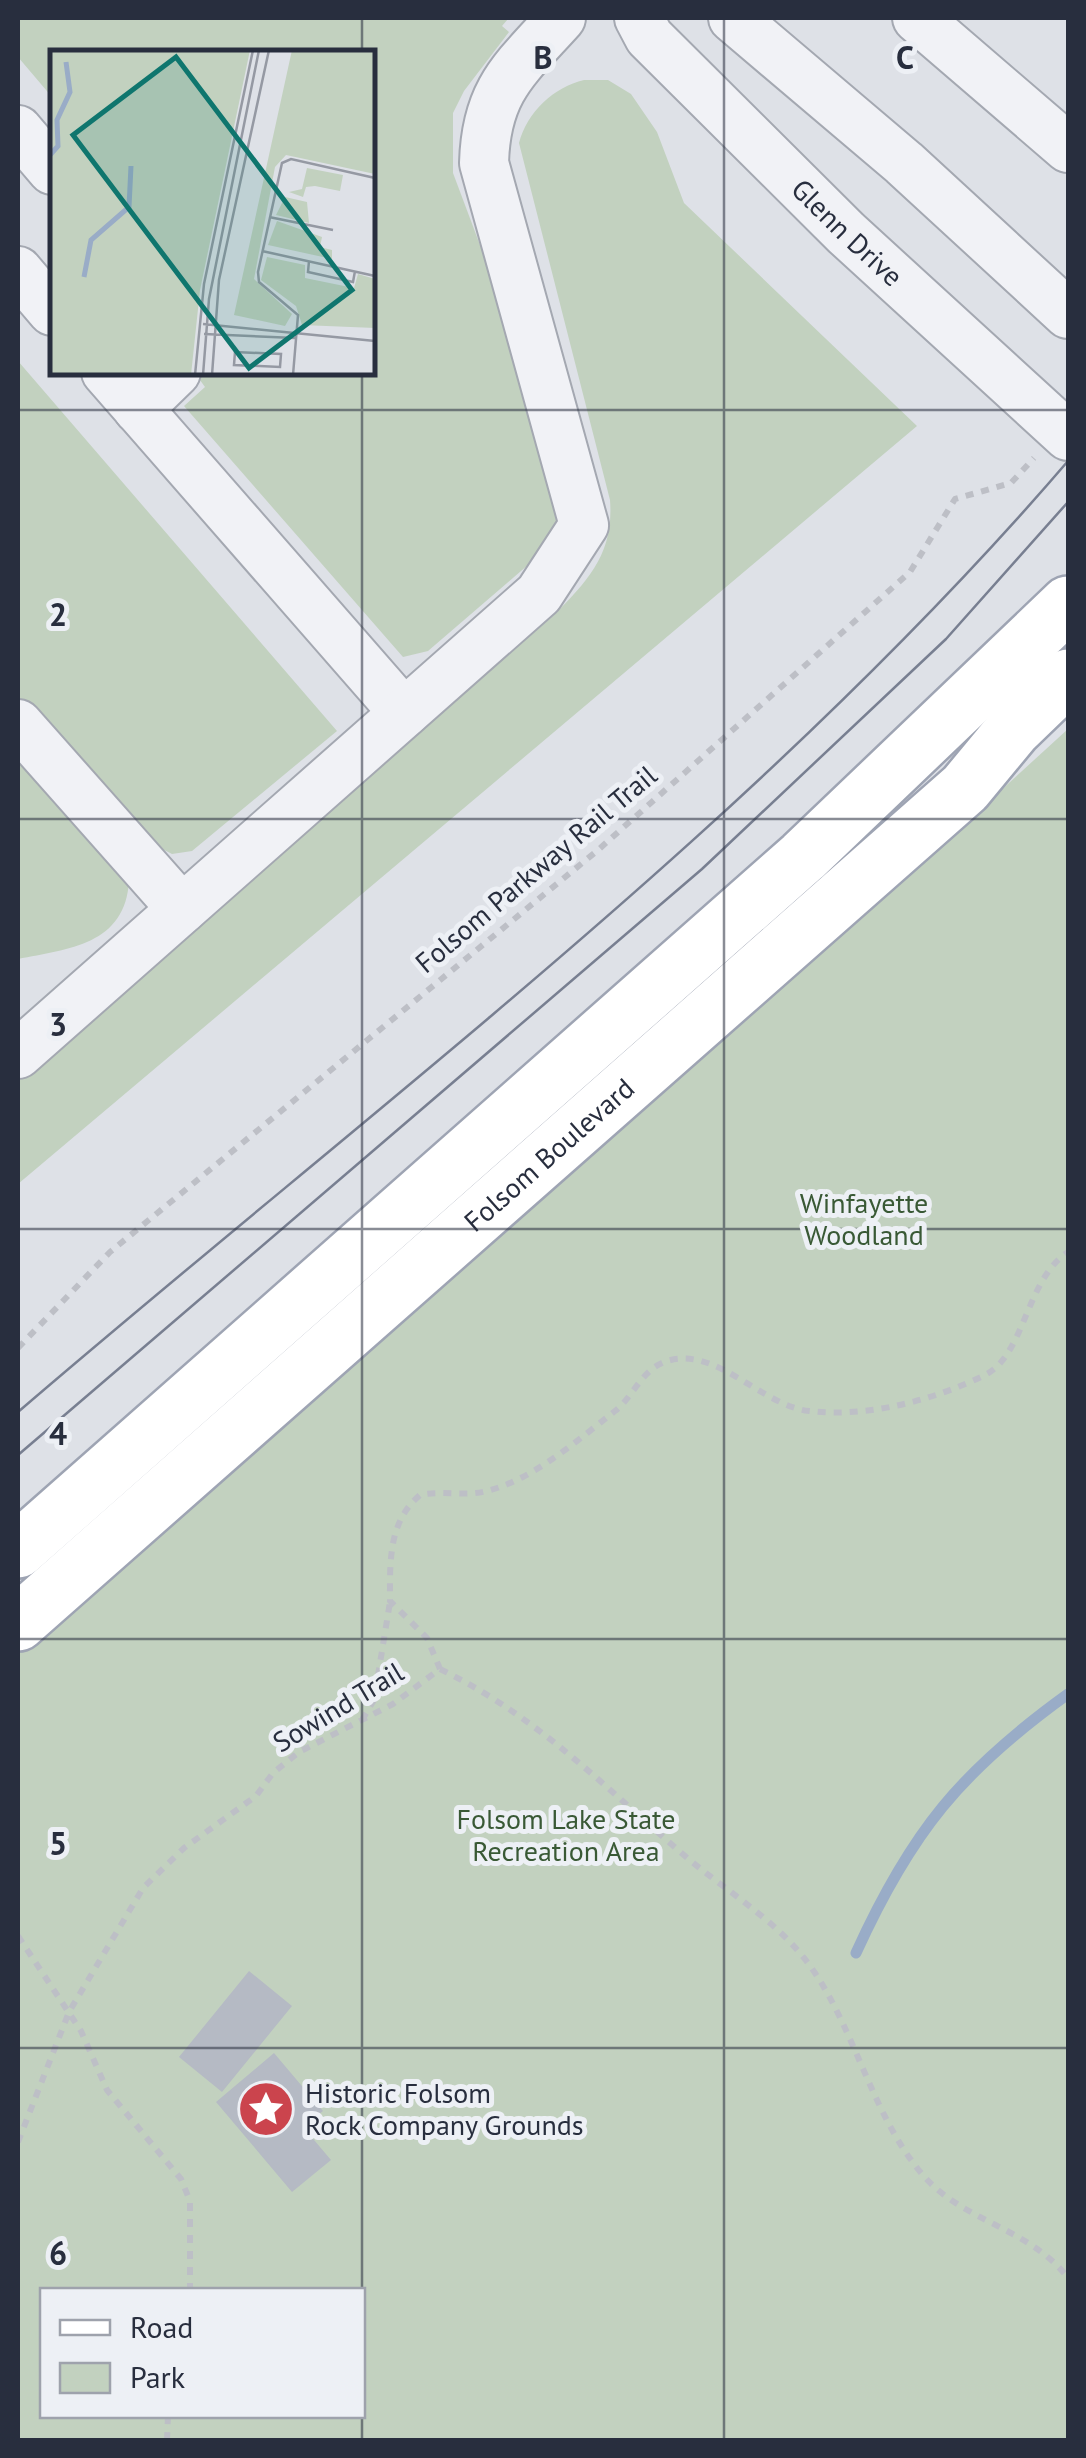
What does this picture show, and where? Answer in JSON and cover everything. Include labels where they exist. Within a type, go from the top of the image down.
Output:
[{"type":"main road","name":"Folsom Boulevard","points":[[18,1550],[803,857],[1068,604]]},
{"type":"main road","name":"Folsom Boulevard","points":[[18,1622],[965,788],[1014,730],[1068,676]]},
{"type":"street","points":[[20,1048],[539,594],[584,526],[484,163],[490,106],[512,72],[561,18]]},
{"type":"street","name":"Glenn Drive","points":[[640,18],[649,38],[846,232],[1064,432]]},
{"type":"street","points":[[733,18],[904,163],[1068,314]]},
{"type":"street","points":[[916,18],[1068,148]]},
{"type":"street","points":[[18,130],[50,168]]},
{"type":"street","points":[[18,271],[50,309]]},
{"type":"street","points":[[109,375],[404,713]]},
{"type":"street","points":[[138,409],[173,375]]},
{"type":"street","points":[[18,724],[182,909]]},
{"type":"path","name":"Folsom Parkway Rail Trail","points":[[18,1348],[110,1252],[598,850],[910,572],[954,499],[1011,482],[1064,432]]},
{"type":"path","points":[[361,1722],[374,1700],[390,1601],[390,1555],[400,1518],[408,1506],[433,1492],[484,1492],[515,1481],[620,1408],[650,1370],[662,1363],[701,1362],[806,1411],[855,1412],[947,1392],[991,1372],[1017,1334],[1031,1298],[1056,1260],[1068,1252]]},
{"type":"path","name":"Sowind Trail","points":[[18,2142],[69,2012],[143,1888],[184,1848],[256,1796],[273,1773],[299,1752],[361,1722],[440,1669],[428,1638],[390,1601]]},
{"type":"path","points":[[440,1669],[488,1692],[574,1754],[693,1862],[787,1937],[818,1977],[900,2144],[918,2170],[956,2205],[1028,2239],[1068,2278]]},
{"type":"path","points":[[18,1936],[69,2012],[107,2090],[181,2179],[190,2200],[190,2288]]},
{"type":"green space","points":[[18,18],[508,19],[502,26],[509,32],[464,91],[453,113],[453,173],[483,253],[560,500],[560,525],[543,552],[428,651],[403,657],[184,406],[205,387],[198,375],[375,375],[375,50],[50,50],[50,95],[18,57]]},
{"type":"green space","points":[[584,80],[608,80],[631,94],[657,132],[684,203],[917,426],[18,1184],[18,1081],[553,616],[588,577],[603,551],[610,500],[519,143],[528,121],[543,102],[562,88]]},
{"type":"green space","points":[[18,361],[337,731],[192,851],[172,854],[145,840],[18,696]]},
{"type":"green space","name":"Folsom Lake State Recreation Area","points":[[1068,729],[1068,2440],[18,2440],[18,1652],[895,887]]},
{"type":"green space","points":[[18,749],[129,880],[125,902],[106,931],[74,947],[18,959]]},
{"type":"building","points":[[249,1971],[292,2006],[222,2092],[179,2057]]},
{"type":"building","points":[[274,2053],[323,2111],[303,2127],[331,2160],[292,2192],[216,2102]]},
{"type":"waterway","points":[[856,1953],[897,1872],[942,1807],[997,1750],[1068,1694]]},
{"type":"tram line","points":[[18,1412],[426,1071],[695,839],[824,718],[949,592],[1068,461]]},
{"type":"tram line","points":[[18,1455],[702,869],[946,639],[1068,502]]},
{"type":"place","name":"Historic Folsom Rock Company Grounds","points":[[266,2109]]},
{"type":"park label","name":"Winfayette Woodland","points":[[864,1219]]}]
